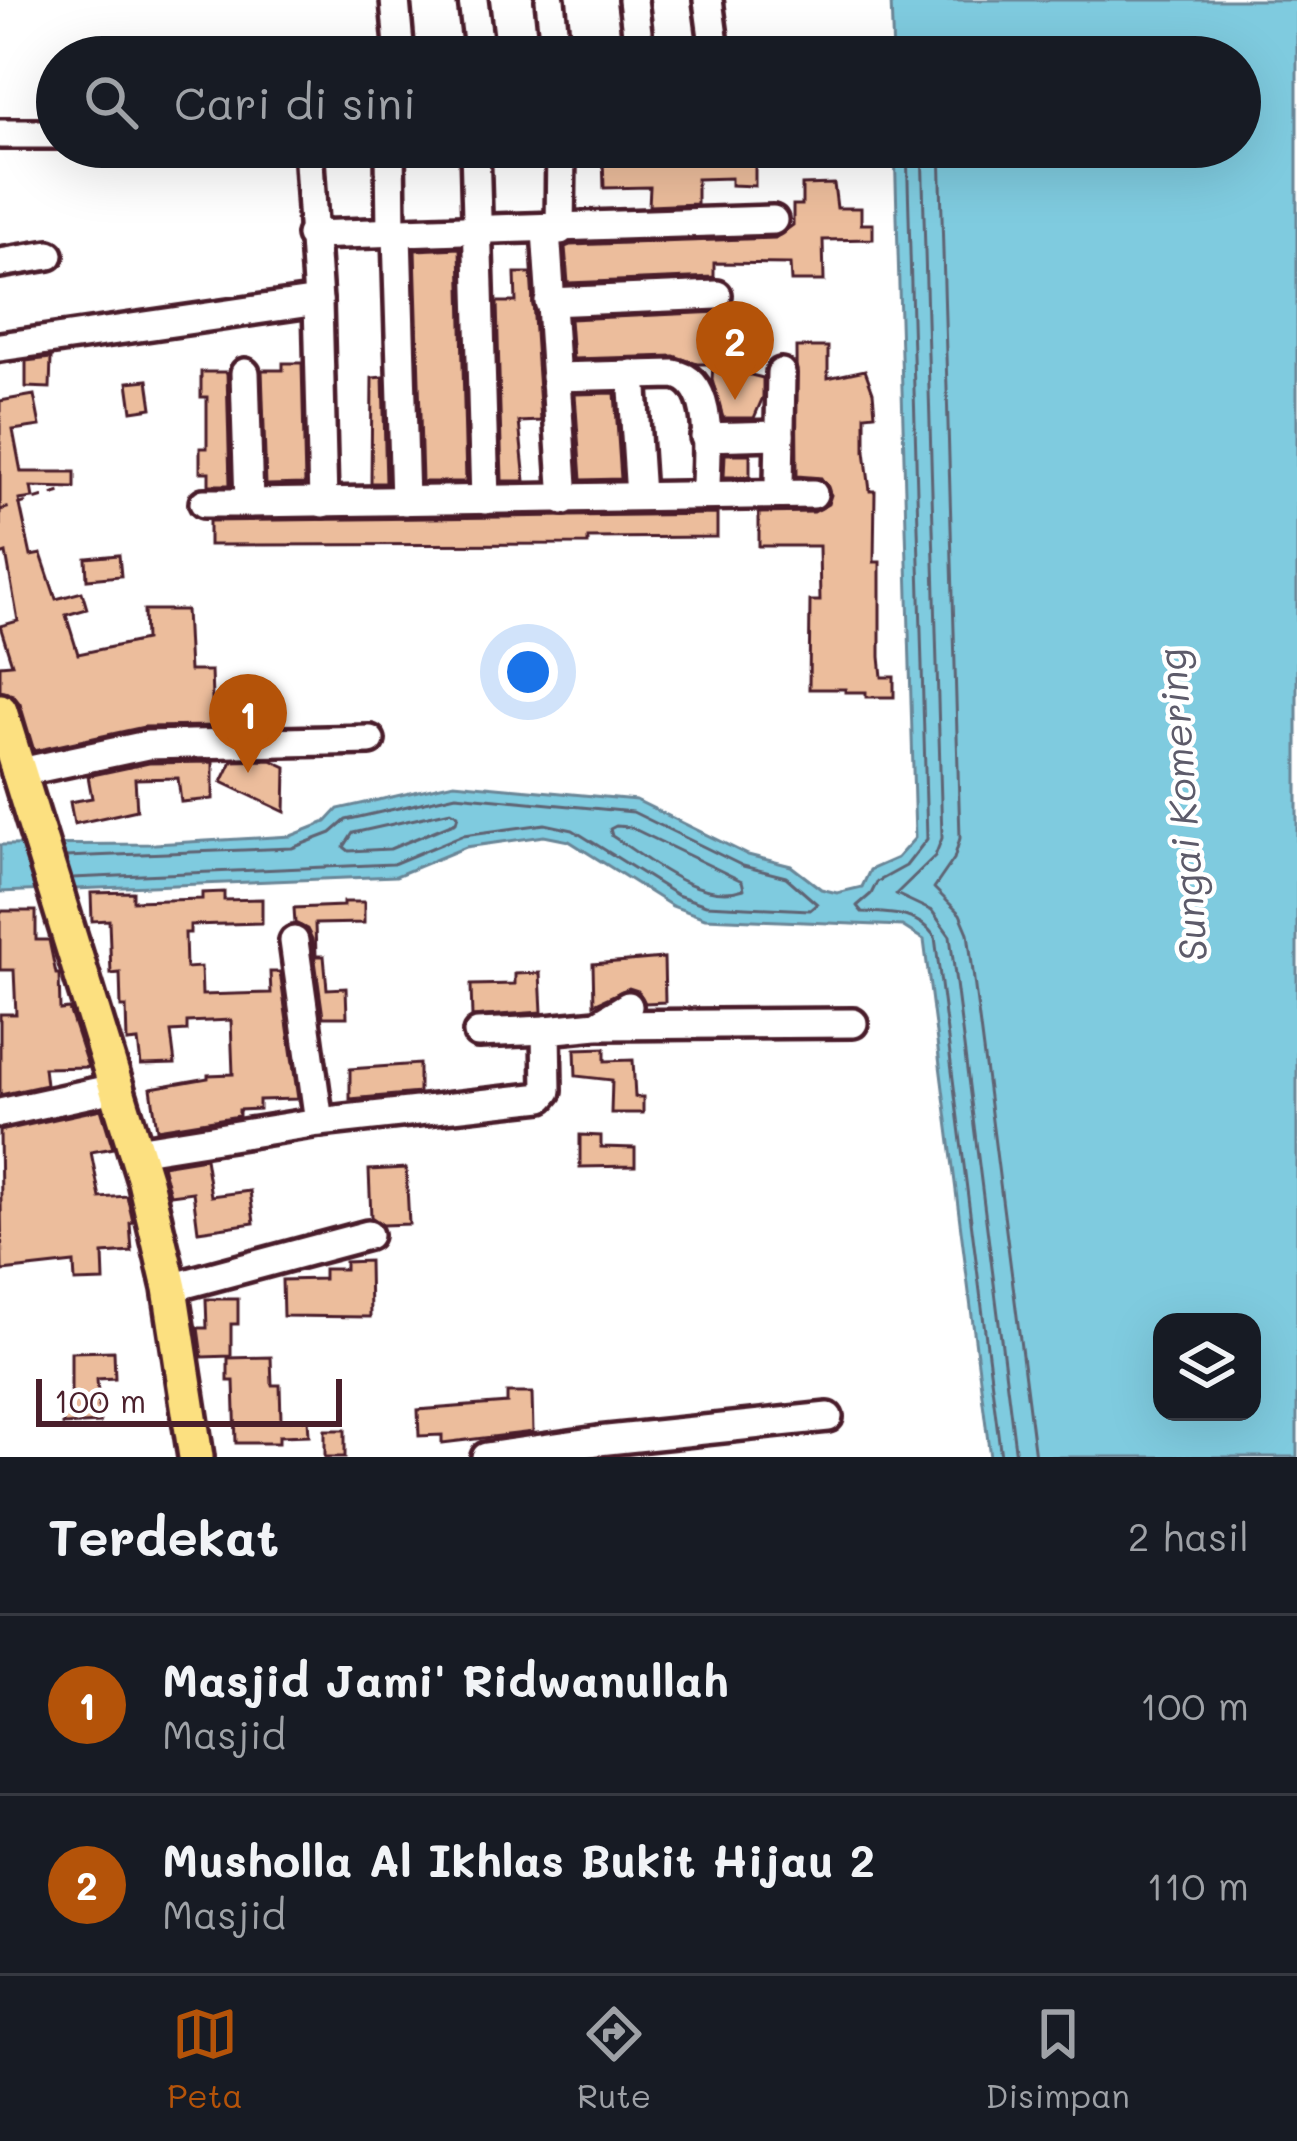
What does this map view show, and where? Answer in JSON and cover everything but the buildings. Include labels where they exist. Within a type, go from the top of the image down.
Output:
[{"type":"main road","points":[[0,711],[136,1151],[170,1288],[196,1457]]},
{"type":"street","points":[[394,0],[398,36]]},
{"type":"street","points":[[473,0],[477,36]]},
{"type":"street","points":[[550,0],[554,36]]},
{"type":"street","points":[[633,0],[637,36]]},
{"type":"street","points":[[708,0],[713,36]]},
{"type":"street","points":[[0,134],[36,134]]},
{"type":"street","points":[[309,168],[323,503]]},
{"type":"street","points":[[391,168],[405,501]]},
{"type":"street","points":[[476,168],[485,500]]},
{"type":"street","points":[[559,168],[549,302],[564,500]]},
{"type":"street","points":[[311,235],[773,220]]},
{"type":"street","points":[[0,263],[49,255]]},
{"type":"street","points":[[549,302],[717,295]]},
{"type":"street","points":[[0,347],[317,302]]},
{"type":"street","points":[[245,373],[249,503]]},
{"type":"street","points":[[779,484],[781,373]]},
{"type":"street","points":[[632,374],[640,496]]},
{"type":"street","points":[[555,376],[674,374],[697,385],[704,404],[706,495]]},
{"type":"street","points":[[705,437],[781,435]]},
{"type":"street","points":[[205,503],[813,494]]},
{"type":"street","points":[[16,773],[147,745],[370,740]]},
{"type":"street","points":[[294,941],[319,1121]]},
{"type":"street","points":[[597,1025],[628,1006]]},
{"type":"street","points":[[478,1033],[597,1025],[853,1023]]},
{"type":"street","points":[[136,1151],[319,1121],[542,1097],[547,1091],[546,1030]]},
{"type":"street","points":[[0,1113],[119,1087]]},
{"type":"street","points":[[170,1288],[368,1235]]},
{"type":"street","points":[[486,1457],[600,1449],[828,1417]]},
{"type":"path","points":[[0,510],[68,490]]},
{"type":"water","name":"Sungai Komering","points":[[891,0],[1297,0],[1297,1457],[990,1457],[924,940],[902,926],[705,918],[672,906],[569,841],[544,836],[466,847],[396,876],[0,892],[0,845],[155,844],[291,836],[326,822],[338,809],[454,783],[636,800],[748,855],[791,866],[821,889],[837,893],[862,887],[870,870],[897,858],[915,838],[896,168],[1261,168],[1261,36],[892,36]]},
{"type":"place","name":"Musholla Al Ikhlas Bukit Hijau 2","points":[[735,400]]},
{"type":"place","name":"Masjid Jami' Ridwanullah","points":[[248,773]]}]
